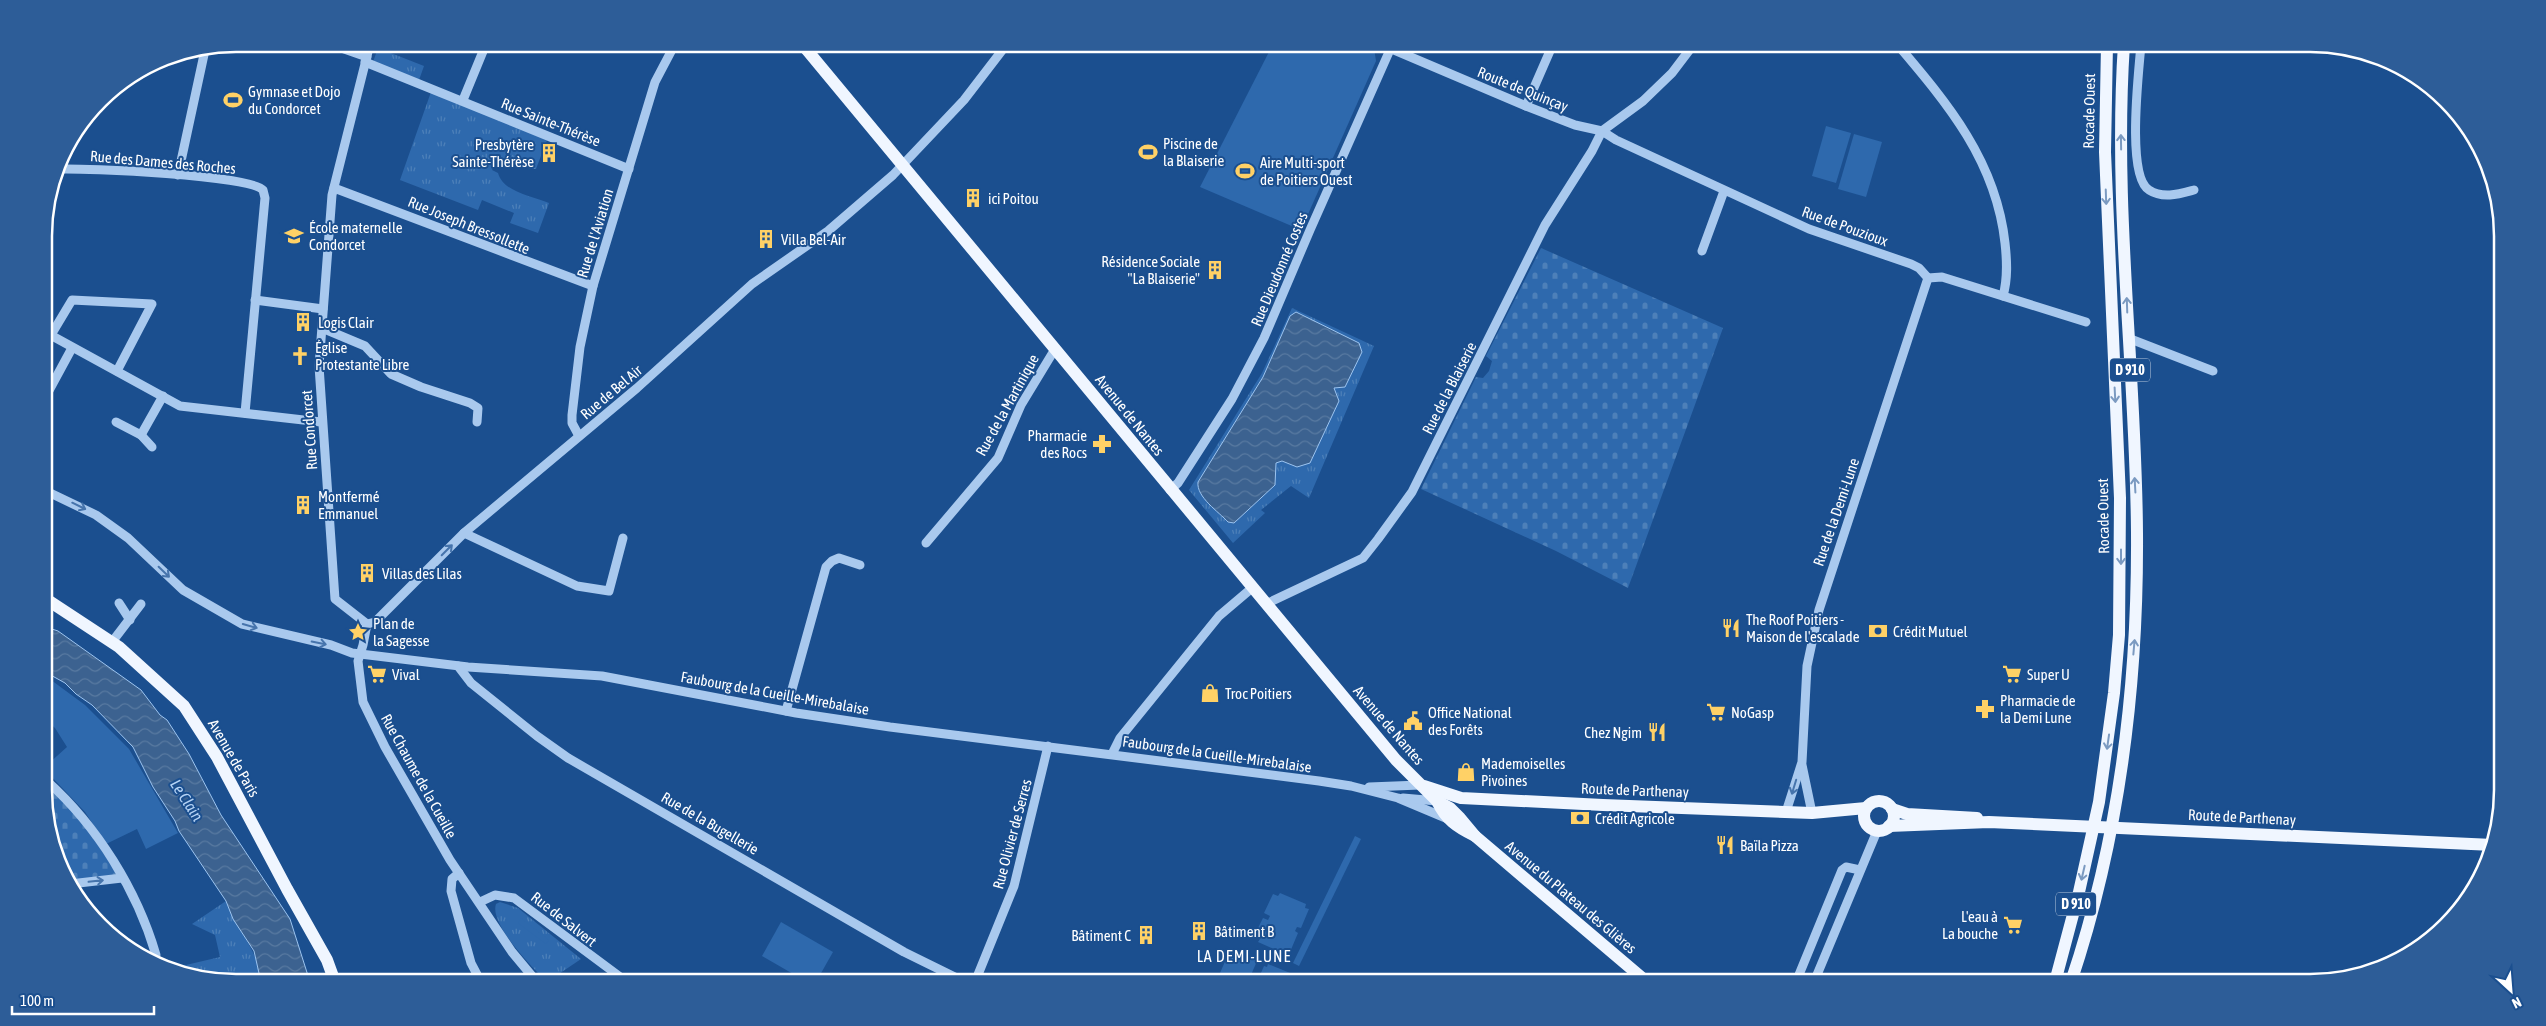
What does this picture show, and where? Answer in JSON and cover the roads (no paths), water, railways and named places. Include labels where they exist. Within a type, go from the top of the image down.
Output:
[{"type":"main road","name":"Avenue de Nantes","points":[[809,52],[1170,490],[1396,760],[1437,802]]},
{"type":"main road","name":"Rocade Ouest","points":[[2056,974],[2094,826],[2114,693],[2121,593],[2120,498],[2105,152],[2107,52]]},
{"type":"main road","name":"D 910","points":[[2073,974],[2093,904],[2110,827],[2126,725],[2136,615],[2136,506],[2122,152],[2124,52]]},
{"type":"main road","name":"Avenue de Paris","points":[[52,603],[112,642],[168,689],[184,706],[217,757],[287,889],[328,960],[332,974]]},
{"type":"main road","name":"Route de Parthenay","points":[[1420,785],[1457,797],[1812,813],[1866,808]]},
{"type":"main road","name":"Route de Parthenay","points":[[1437,802],[1457,797]]},
{"type":"main road","points":[[1881,801],[1892,809],[1893,818],[1883,828],[1866,823],[1864,814],[1866,808],[1873,802],[1881,801]]},
{"type":"main road","name":"Avenue du Plateau des Glières","points":[[1437,802],[1448,819],[1475,836],[1638,974]]},
{"type":"main road","name":"Avenue du Plateau des Glières","points":[[1437,802],[1458,816],[1475,836]]},
{"type":"main road","name":"Route de Parthenay","points":[[1892,809],[1907,814],[1970,816],[1989,822]]},
{"type":"main road","name":"Route de Parthenay","points":[[1812,813],[1866,823]]},
{"type":"main road","name":"Route de Parthenay","points":[[1883,828],[1989,822],[2485,845]]},
{"type":"street","name":"Rue Sainte-Thérèse","points":[[349,52],[629,169]]},
{"type":"street","name":"Rue Condorcet","points":[[368,52],[334,188],[319,366],[321,422],[334,599],[371,623]]},
{"type":"street","points":[[463,100],[483,52]]},
{"type":"street","name":"Rue de l'Aviation","points":[[579,436],[572,423],[572,415],[580,347],[593,286],[655,82],[671,52]]},
{"type":"street","name":"Rue de Bel Air","points":[[371,623],[464,533],[644,382],[752,284],[828,231],[893,174],[964,100],[1001,52]]},
{"type":"street","name":"Rue Dieudonné Costes","points":[[1170,490],[1184,474],[1232,399],[1264,338],[1389,52]]},
{"type":"street","name":"Route de Quinçay","points":[[1401,52],[1526,106],[1575,125],[1602,131]]},
{"type":"street","points":[[1526,106],[1549,52]]},
{"type":"street","points":[[1602,131],[1643,101],[1672,73],[1688,52]]},
{"type":"street","points":[[1903,52],[1957,118],[1984,164],[2003,223],[2008,280],[2003,296]]},
{"type":"street","points":[[2140,52],[2136,118],[2137,164],[2140,180],[2149,190],[2168,196],[2194,190]]},
{"type":"street","points":[[178,175],[204,56]]},
{"type":"street","name":"Rue de Pouzioux","points":[[1602,131],[1616,140],[1809,229],[1911,264],[1919,268],[1928,278]]},
{"type":"street","name":"Rue de la Blaiserie","points":[[1266,604],[1363,558],[1412,492],[1546,225],[1592,151],[1602,131]]},
{"type":"street","name":"Rue des Dames des Roches","points":[[66,169],[122,170],[178,175],[253,184],[263,190],[265,198],[255,300]]},
{"type":"street","name":"Rue Joseph Bressollette","points":[[334,188],[593,286]]},
{"type":"street","points":[[1702,251],[1724,190]]},
{"type":"street","points":[[1928,278],[1942,277],[2086,322]]},
{"type":"street","name":"Rue de la Demi-Lune","points":[[1812,813],[1802,762],[1807,666],[1819,610],[1928,278]]},
{"type":"street","points":[[52,328],[72,300],[152,304],[117,371]]},
{"type":"street","points":[[245,413],[255,300],[323,309]]},
{"type":"street","points":[[322,328],[365,346],[392,374],[470,403],[478,408],[477,422]]},
{"type":"street","points":[[52,336],[180,406],[321,422]]},
{"type":"street","points":[[2128,338],[2213,371]]},
{"type":"street","points":[[52,391],[56,387],[72,348]]},
{"type":"street","name":"Rue de la Martinique","points":[[926,543],[998,458],[1021,405],[1055,349]]},
{"type":"street","points":[[141,435],[163,396]]},
{"type":"street","points":[[116,422],[141,435],[152,447]]},
{"type":"street","name":"Faubourg de la Cueille-Mirebalaise","points":[[52,494],[96,515],[128,538],[183,590],[242,624],[360,654],[458,666],[602,676],[786,711],[914,730],[1352,786]]},
{"type":"street","points":[[464,533],[578,586],[609,591],[624,538]]},
{"type":"street","points":[[786,711],[826,567],[832,561],[839,558],[860,565]]},
{"type":"street","points":[[1112,754],[1120,738],[1219,616],[1252,588]]},
{"type":"street","points":[[119,603],[130,620]]},
{"type":"street","points":[[112,642],[141,604]]},
{"type":"street","points":[[360,654],[371,623]]},
{"type":"street","name":"Rue Chaume de la Cueille","points":[[360,654],[358,677],[363,702],[385,747],[459,873],[512,952],[530,974]]},
{"type":"street","name":"Rue de la Bugellerie","points":[[458,666],[471,683],[518,719],[536,736],[568,758],[904,952],[949,974]]},
{"type":"street","name":"Rue Olivier de Serres","points":[[978,974],[1014,886],[1048,746]]},
{"type":"street","name":"Rue de la Demi-Lune","points":[[1786,812],[1802,762]]},
{"type":"street","points":[[1352,786],[1420,785]]},
{"type":"street","points":[[52,786],[88,825],[122,878],[151,937],[156,955]]},
{"type":"street","points":[[1352,786],[1398,798],[1448,819]]},
{"type":"street","points":[[1398,798],[1437,802]]},
{"type":"street","points":[[1817,974],[1860,870],[1883,828]]},
{"type":"street","points":[[1799,974],[1842,870],[1846,868],[1860,870]]},
{"type":"street","points":[[459,873],[452,879],[451,891],[471,964],[477,974]]},
{"type":"street","points":[[78,883],[122,878]]},
{"type":"street","name":"Rue de Salvert","points":[[480,902],[494,895],[514,898],[616,974]]},
{"type":"water","points":[[1296,312],[1359,343],[1362,352],[1345,387],[1334,388],[1339,401],[1310,463],[1297,467],[1282,461],[1276,463],[1275,485],[1234,523],[1228,522],[1204,499],[1198,488],[1198,482],[1263,377],[1290,316]]},
{"type":"water","name":"Le Clain","points":[[52,629],[58,631],[141,690],[160,715],[167,720],[189,754],[221,815],[290,919],[307,974],[259,974],[254,951],[233,919],[226,901],[179,831],[175,821],[153,787],[133,747],[92,705],[76,694],[65,683],[52,676]]},
{"type":"place","name":"Gymnase et Dojo du Condorcet","points":[[233,100]]},
{"type":"place","name":"Piscine de la Blaiserie","points":[[1148,152]]},
{"type":"place","name":"Presbytère Sainte-Thérèse","points":[[549,153]]},
{"type":"place","name":"Aire Multi-sport de Poitiers Ouest","points":[[1245,171]]},
{"type":"place","name":"ici Poitou","points":[[973,198]]},
{"type":"place","name":"École maternelle Condorcet","points":[[294,236]]},
{"type":"place","name":"Villa Bel-Air","points":[[766,239]]},
{"type":"place","name":"Résidence Sociale \"La Blaiserie\"","points":[[1215,270]]},
{"type":"place","name":"Logis Clair","points":[[303,322]]},
{"type":"place","name":"Église Protestante Libre","points":[[300,356]]},
{"type":"place","name":"Pharmacie des Rocs","points":[[1102,444]]},
{"type":"place","name":"Montfermé Emmanuel","points":[[303,505]]},
{"type":"place","name":"Villas des Lilas","points":[[367,573]]},
{"type":"place","name":"The Roof Poitiers - Maison de l'escalade","points":[[1731,628]]},
{"type":"place","name":"Crédit Mutuel","points":[[1878,631]]},
{"type":"place","name":"Plan de la Sagesse","points":[[358,632]]},
{"type":"place","name":"Vival","points":[[377,674]]},
{"type":"place","name":"Super U","points":[[2012,674]]},
{"type":"place","name":"Troc Poitiers","points":[[1210,693]]},
{"type":"place","name":"Pharmacie de la Demi Lune","points":[[1985,709]]},
{"type":"place","name":"NoGasp","points":[[1716,712]]},
{"type":"place","name":"Office National des Forêts","points":[[1413,721]]},
{"type":"place","name":"Chez Ngim","points":[[1657,732]]},
{"type":"place","name":"Mademoiselles Pivoines","points":[[1466,772]]},
{"type":"place","name":"Crédit Agricole","points":[[1580,818]]},
{"type":"place","name":"Baïla Pizza","points":[[1725,845]]},
{"type":"place","name":"L'eau à La bouche","points":[[2013,925]]},
{"type":"place","name":"Bâtiment B","points":[[1199,931]]},
{"type":"place","name":"Bâtiment C","points":[[1146,935]]},
{"type":"district","name":"LA DEMI-LUNE","points":[[1244,956]]}]
